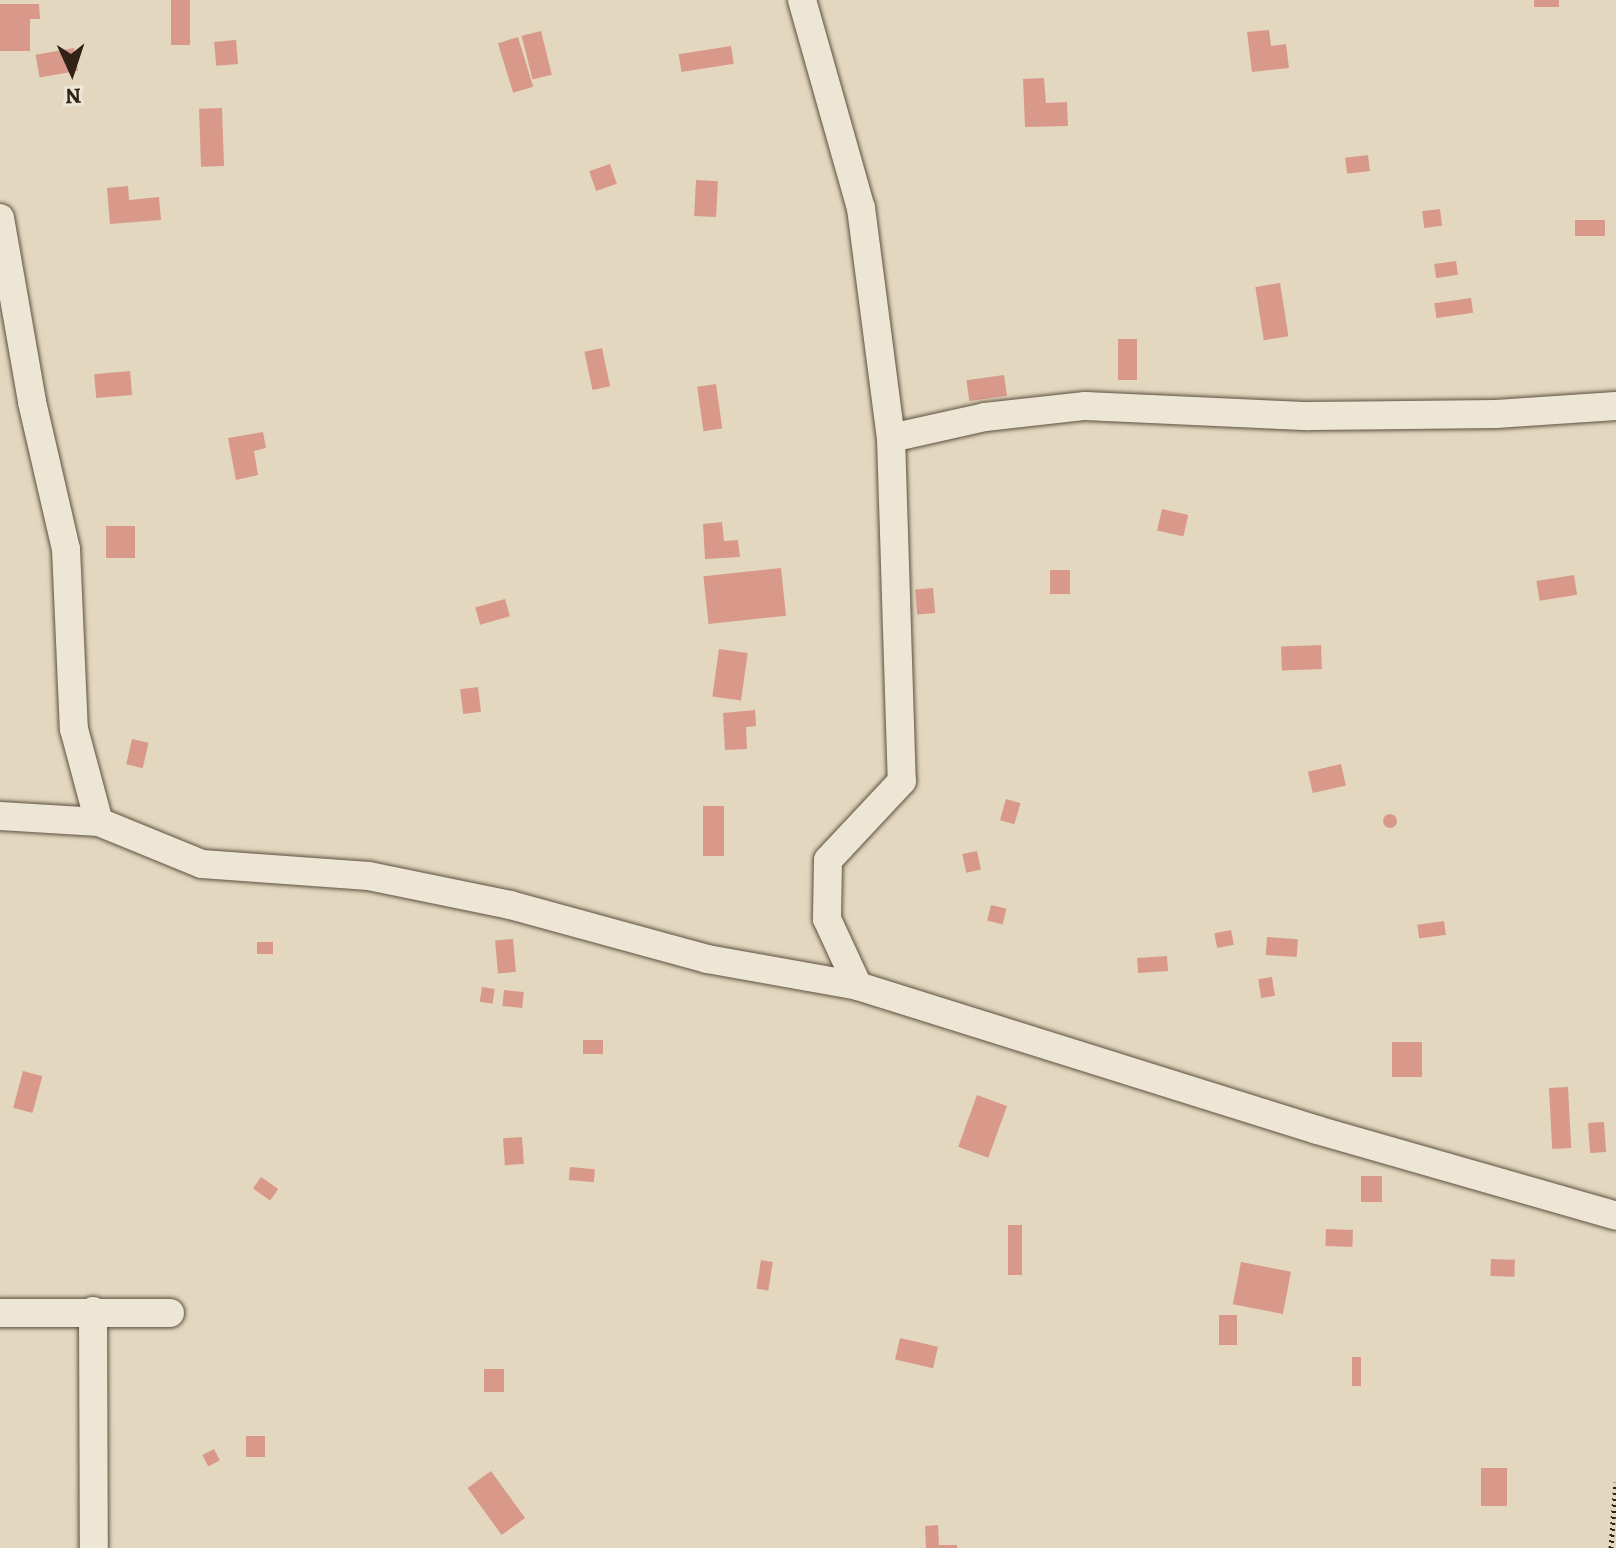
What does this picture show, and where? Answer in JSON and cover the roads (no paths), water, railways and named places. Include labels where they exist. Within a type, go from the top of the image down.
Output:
[{"type":"street","points":[[802,0],[861,208],[891,438],[902,781],[828,860],[827,919],[858,986]]},
{"type":"street","points":[[0,218],[32,402],[66,549],[74,729],[99,822]]},
{"type":"street","points":[[891,438],[985,417],[1085,406],[1309,416],[1496,414],[1616,406]]},
{"type":"street","points":[[0,816],[99,822],[202,864],[369,876],[510,905],[707,959],[858,986],[1317,1130],[1616,1216]]},
{"type":"street","points":[[93,1311],[94,1548]]},
{"type":"street","points":[[0,1313],[170,1313]]}]
